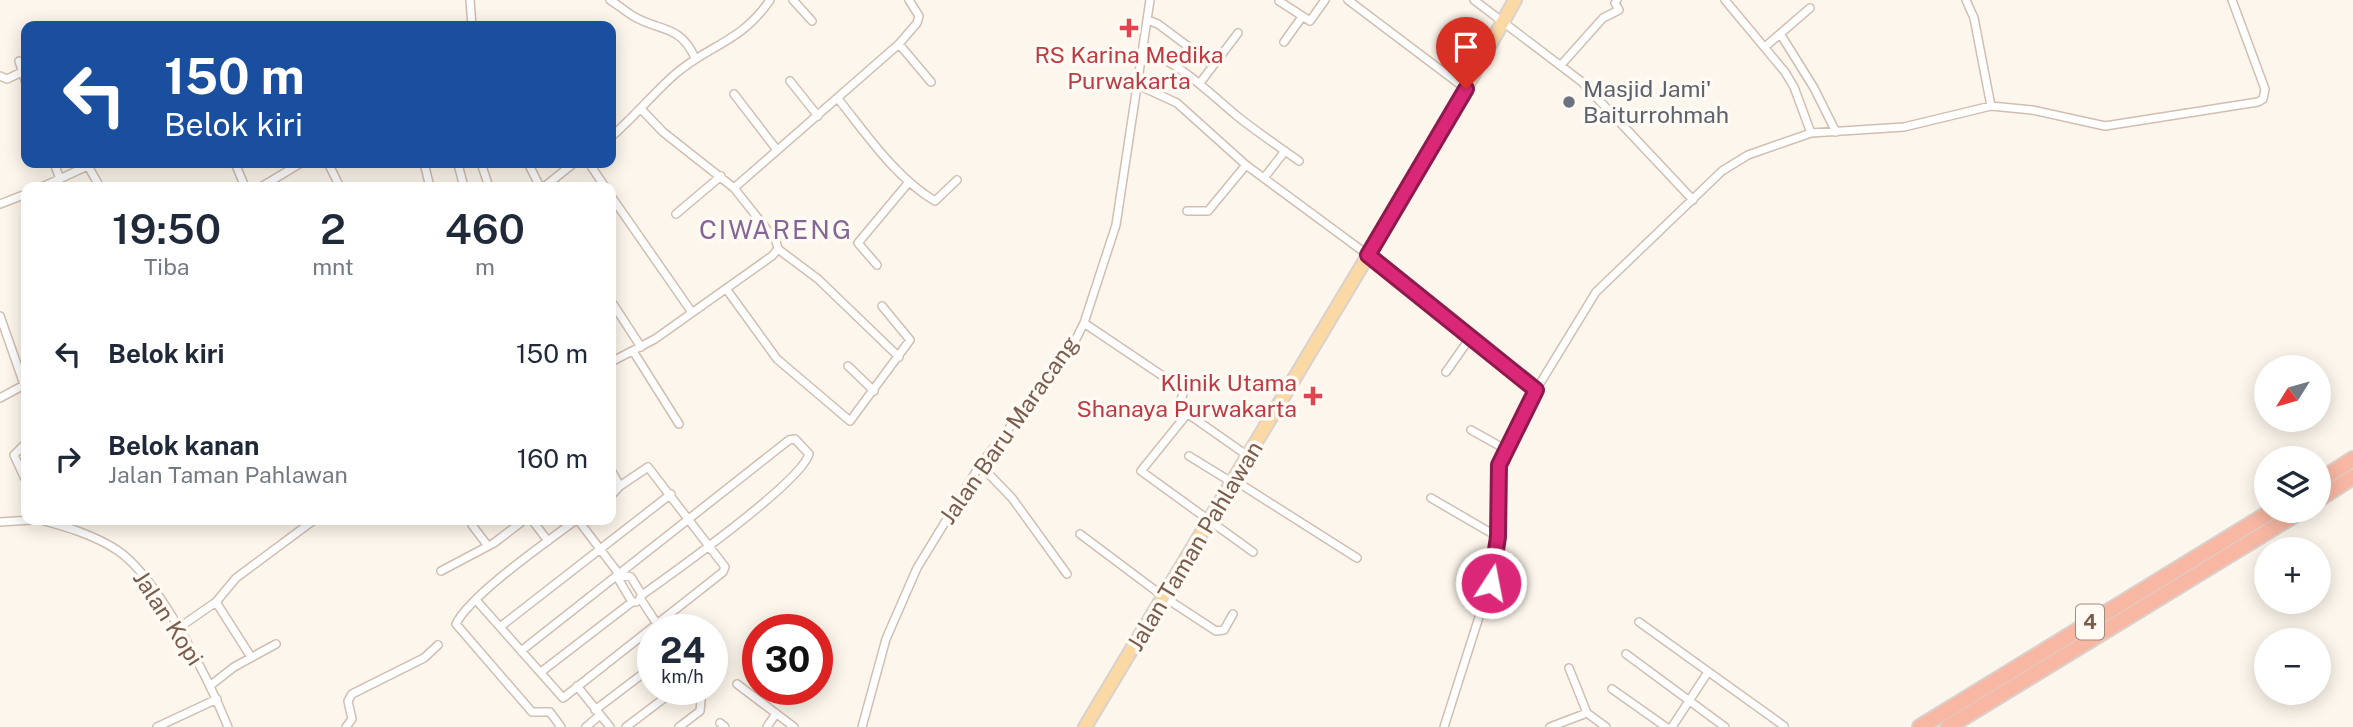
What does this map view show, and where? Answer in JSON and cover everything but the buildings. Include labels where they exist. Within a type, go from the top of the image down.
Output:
[{"type":"highway","points":[[2331,473],[2353,459]]},
{"type":"highway","points":[[2331,491],[2353,477]]},
{"type":"highway","name":"4","points":[[1920,727],[2254,522]]},
{"type":"highway","name":"4","points":[[1948,727],[2281,523]]},
{"type":"main road","name":"Jalan Taman Pahlawan","points":[[1085,727],[1368,255],[1515,0]]},
{"type":"street","points":[[470,0],[472,21]]},
{"type":"street","points":[[610,0],[631,15],[674,31],[689,43],[695,58]]},
{"type":"street","points":[[616,131],[642,110],[672,77],[695,58],[719,48],[748,27],[770,0]]},
{"type":"street","points":[[793,0],[812,21]]},
{"type":"street","points":[[734,188],[839,100],[900,44],[918,23],[919,16],[909,0]]},
{"type":"street","name":"Jalan Baru Maracang","points":[[862,727],[875,671],[899,604],[938,529],[980,465],[1070,351],[1084,323],[1116,225],[1150,0]]},
{"type":"street","points":[[1279,1],[1312,20],[1325,0]]},
{"type":"street","points":[[1348,0],[1466,89]]},
{"type":"street","points":[[1474,0],[1504,20],[1601,100],[1693,200]]},
{"type":"street","points":[[1561,65],[1603,18],[1619,10],[1615,3],[1617,0]]},
{"type":"street","points":[[1725,0],[1766,46],[1794,87],[1811,133]]},
{"type":"street","points":[[1966,0],[1974,18],[1991,106]]},
{"type":"street","points":[[1444,727],[1491,583],[1498,537],[1497,482],[1505,449],[1536,390],[1597,292],[1735,161],[1811,133],[1904,127],[1991,106],[2032,110],[2105,126],[2258,102],[2263,99],[2265,89],[2232,0]]},
{"type":"street","points":[[1766,46],[1810,8]]},
{"type":"street","points":[[1284,42],[1302,16]]},
{"type":"street","points":[[1147,20],[1158,24],[1213,65]]},
{"type":"street","points":[[1200,83],[1238,33]]},
{"type":"street","points":[[1781,35],[1814,88],[1836,132]]},
{"type":"street","points":[[900,44],[931,82]]},
{"type":"street","points":[[1143,50],[1162,58],[1200,83],[1299,160]]},
{"type":"street","points":[[19,61],[21,68]]},
{"type":"street","points":[[0,76],[7,79],[21,72]]},
{"type":"street","points":[[790,81],[818,116]]},
{"type":"street","points":[[1138,85],[1177,103],[1246,164],[1368,255],[1536,390]]},
{"type":"street","points":[[734,94],[777,150]]},
{"type":"street","points":[[839,100],[909,182],[935,201],[957,180]]},
{"type":"street","points":[[642,110],[663,132],[734,188],[776,241],[778,249],[818,279],[899,357]]},
{"type":"street","points":[[1264,178],[1285,151]]},
{"type":"street","points":[[1187,211],[1208,211],[1246,164]]},
{"type":"street","points":[[56,168],[60,179]]},
{"type":"street","points":[[54,182],[83,168]]},
{"type":"street","points":[[269,182],[293,168]]},
{"type":"street","points":[[459,168],[463,182]]},
{"type":"street","points":[[549,182],[567,168]]},
{"type":"street","points":[[676,214],[721,176]]},
{"type":"street","points":[[877,265],[858,243],[909,182]]},
{"type":"street","points":[[0,204],[21,196]]},
{"type":"street","points":[[616,203],[691,311]]},
{"type":"street","points":[[616,358],[637,349],[691,311],[727,290],[778,249]]},
{"type":"street","points":[[727,290],[777,359],[844,418],[851,421],[910,338],[882,306]]},
{"type":"street","points":[[616,310],[679,424]]},
{"type":"street","points":[[0,316],[21,376]]},
{"type":"street","points":[[1084,323],[1182,389],[1183,394],[1177,405],[1248,456]]},
{"type":"street","points":[[1446,372],[1471,338]]},
{"type":"street","points":[[848,366],[874,391]]},
{"type":"street","points":[[0,398],[21,390]]},
{"type":"street","points":[[1187,414],[1142,471],[1208,522],[1253,552]]},
{"type":"street","points":[[1471,429],[1505,449]]},
{"type":"street","points":[[521,651],[791,439],[795,439],[809,454],[785,483],[709,545],[541,672]]},
{"type":"street","points":[[21,448],[14,455],[21,470]]},
{"type":"street","points":[[1189,456],[1357,558]]},
{"type":"street","points":[[980,465],[1012,498],[1067,574]]},
{"type":"street","points":[[616,490],[648,467],[725,567],[723,572],[674,614]]},
{"type":"street","points":[[616,479],[620,486]]},
{"type":"street","points":[[500,627],[671,494]]},
{"type":"street","points":[[1431,498],[1498,537]]},
{"type":"street","points":[[0,522],[21,521]]},
{"type":"street","name":"Jalan Kopi","points":[[57,525],[86,534],[129,559],[144,575],[211,685],[228,727]]},
{"type":"street","points":[[177,629],[216,601],[236,578],[307,525]]},
{"type":"street","points":[[472,525],[488,546]]},
{"type":"street","points":[[441,571],[488,546],[517,525]]},
{"type":"street","points":[[536,525],[548,541]]},
{"type":"street","points":[[561,727],[550,712],[532,712],[457,626],[457,621],[476,600],[570,525]]},
{"type":"street","points":[[581,525],[621,575]]},
{"type":"street","points":[[1080,534],[1164,597],[1216,631],[1224,630],[1233,614]]},
{"type":"street","points":[[621,575],[629,575],[651,614]]},
{"type":"street","points":[[621,575],[621,586],[632,602]]},
{"type":"street","points":[[476,600],[561,698],[637,643]]},
{"type":"street","points":[[216,601],[251,657]]},
{"type":"street","points":[[1639,622],[1784,726]]},
{"type":"street","points":[[211,685],[251,657],[276,644]]},
{"type":"street","points":[[346,727],[352,719],[348,701],[352,694],[424,658],[438,645]]},
{"type":"street","points":[[1626,654],[1725,727]]},
{"type":"street","points":[[1569,668],[1587,713],[1606,727]]},
{"type":"street","points":[[1672,727],[1707,672]]},
{"type":"street","points":[[586,727],[597,713],[637,679]]},
{"type":"street","points":[[737,684],[793,727]]},
{"type":"street","points":[[577,686],[610,727]]},
{"type":"street","points":[[1612,689],[1666,727]]},
{"type":"street","points":[[157,727],[217,699]]},
{"type":"street","points":[[626,727],[655,705]]},
{"type":"street","points":[[679,727],[701,711],[701,705]]},
{"type":"street","points":[[1550,727],[1587,713]]},
{"type":"street","points":[[767,727],[775,715]]},
{"type":"place","name":"RS Karina Medika Purwakarta","points":[[1129,28]]},
{"type":"place","name":"Masjid Jami' Baiturrohmah","points":[[1569,102]]},
{"type":"place","name":"Klinik Utama Shanaya Purwakarta","points":[[1313,396]]},
{"type":"district","name":"CIWARENG","points":[[776,230]]},
{"type":"route","points":[[1466,89],[1368,255],[1536,390],[1499,465],[1497,557],[1491,583]]}]
